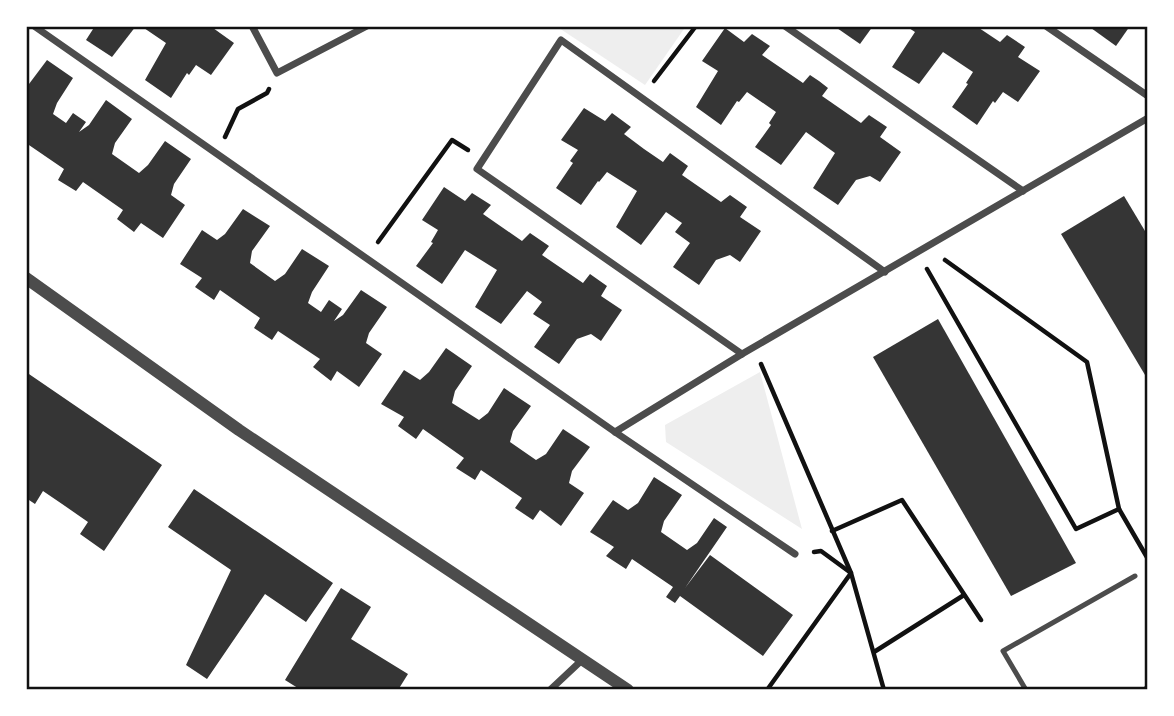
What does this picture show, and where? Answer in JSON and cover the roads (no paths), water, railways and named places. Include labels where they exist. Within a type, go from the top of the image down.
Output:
[{"type":"street","points":[[34,26],[615,432],[795,554]]},
{"type":"street","points":[[252,26],[277,73],[367,26]]},
{"type":"street","points":[[785,26],[1023,191]]},
{"type":"street","points":[[1046,26],[1148,96]]},
{"type":"street","points":[[742,354],[477,169],[561,40],[885,272]]},
{"type":"street","points":[[615,432],[742,354],[1148,118]]},
{"type":"street","points":[[26,278],[239,430],[628,690]]},
{"type":"street","points":[[550,690],[582,660]]},
{"type":"lane","points":[[1026,690],[1003,650],[1135,576]]}]
